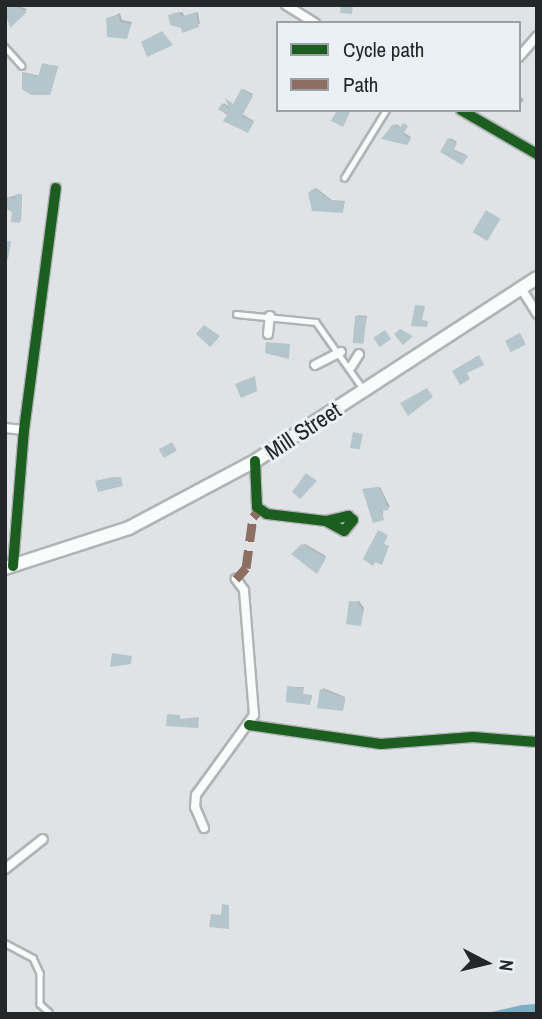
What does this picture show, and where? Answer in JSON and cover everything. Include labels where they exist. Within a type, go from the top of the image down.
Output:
[{"type":"main road","name":"Mill Street","points":[[9,567],[129,528],[255,461],[537,278]]},
{"type":"street","points":[[286,5],[313,21]]},
{"type":"street","points":[[521,55],[537,37]]},
{"type":"street","points":[[468,112],[537,154]]},
{"type":"street","points":[[9,567],[56,188]]},
{"type":"street","points":[[521,288],[537,313]]},
{"type":"street","points":[[268,334],[270,316]]},
{"type":"street","points":[[316,365],[341,352]]},
{"type":"street","points":[[351,367],[359,354]]},
{"type":"street","points":[[5,428],[24,430]]},
{"type":"street","points":[[255,461],[257,508],[267,514],[326,521]]},
{"type":"street","points":[[204,828],[195,807],[196,794],[254,715],[254,691],[245,639],[244,590],[236,579]]},
{"type":"street","points":[[249,725],[381,744],[473,737],[537,742]]},
{"type":"street","points":[[5,869],[43,839]]},
{"type":"lane","points":[[5,47],[22,66]]},
{"type":"lane","points":[[344,178],[385,112]]},
{"type":"lane","points":[[236,314],[316,322],[341,352],[365,391]]},
{"type":"lane","points":[[5,943],[33,958],[40,973],[40,1004],[50,1012]]},
{"type":"water","points":[[537,1004],[537,1014],[483,1014],[522,1005]]},
{"type":"building","points":[[13,5],[27,12],[10,28],[5,9]]},
{"type":"building","points":[[341,5],[353,5],[352,14],[340,13]]},
{"type":"building","points":[[180,12],[181,17],[196,12],[199,27],[182,33],[181,28],[170,25],[168,15]]},
{"type":"building","points":[[118,15],[120,22],[131,24],[127,39],[107,37],[106,18]]},
{"type":"building","points":[[162,31],[173,45],[147,57],[141,42]]},
{"type":"building","points":[[42,63],[58,67],[50,95],[31,95],[22,89],[22,72],[38,77]]},
{"type":"building","points":[[241,89],[253,96],[242,116],[254,122],[248,133],[223,121],[228,113],[218,110],[222,103],[230,110],[225,98],[233,104]]},
{"type":"building","points":[[336,112],[350,112],[343,127],[331,121]]},
{"type":"building","points":[[403,123],[408,126],[403,134],[411,139],[407,145],[381,139],[393,124],[400,128]]},
{"type":"building","points":[[448,138],[457,144],[453,151],[468,156],[462,165],[440,152]]},
{"type":"building","points":[[314,188],[330,200],[344,202],[343,213],[312,211],[308,193]]},
{"type":"building","points":[[16,194],[22,194],[20,223],[11,222],[12,212],[5,208],[5,197],[15,199]]},
{"type":"building","points":[[486,210],[501,219],[487,241],[473,232]]},
{"type":"building","points":[[5,241],[11,241],[8,259],[5,260]]},
{"type":"building","points":[[415,305],[425,306],[422,320],[428,321],[427,327],[411,326]]},
{"type":"building","points":[[355,316],[366,317],[364,344],[353,343]]},
{"type":"building","points":[[204,325],[220,336],[210,347],[196,334]]},
{"type":"building","points":[[400,329],[413,336],[403,345],[394,334]]},
{"type":"building","points":[[385,330],[391,339],[380,347],[373,338]]},
{"type":"building","points":[[520,333],[526,345],[511,352],[505,341]]},
{"type":"building","points":[[266,342],[290,344],[289,359],[265,353]]},
{"type":"building","points":[[479,355],[484,365],[467,373],[470,379],[460,385],[452,371]]},
{"type":"building","points":[[255,376],[257,391],[241,398],[235,384]]},
{"type":"building","points":[[427,388],[433,397],[408,416],[400,403]]},
{"type":"building","points":[[353,432],[363,434],[360,450],[350,448]]},
{"type":"building","points":[[172,442],[177,451],[164,458],[159,449]]},
{"type":"building","points":[[306,473],[317,481],[300,499],[292,492]]},
{"type":"building","points":[[121,477],[123,486],[98,492],[95,481]]},
{"type":"building","points":[[379,487],[389,510],[382,511],[384,520],[373,523],[362,489]]},
{"type":"building","points":[[378,530],[388,535],[384,544],[389,546],[382,565],[375,562],[373,566],[363,559]]},
{"type":"building","points":[[302,544],[326,558],[317,574],[291,554]]},
{"type":"building","points":[[349,601],[357,602],[363,610],[361,626],[346,624]]},
{"type":"building","points":[[112,653],[132,656],[131,664],[110,667]]},
{"type":"building","points":[[287,686],[303,688],[303,694],[311,695],[310,705],[286,702]]},
{"type":"building","points":[[320,689],[345,698],[343,711],[317,708]]},
{"type":"building","points":[[167,714],[180,715],[180,719],[199,717],[198,728],[166,726]]},
{"type":"building","points":[[222,904],[229,905],[229,929],[209,927],[211,914],[221,915]]},
{"type":"marked path","points":[[236,579],[246,568],[253,517],[260,509]]},
{"type":"cycle path","points":[[464,112],[537,154]]},
{"type":"cycle path","points":[[13,566],[24,430],[56,188]]},
{"type":"cycle path","points":[[255,461],[257,507],[267,514],[326,521],[348,516],[353,520],[344,531],[326,521]]},
{"type":"cycle path","points":[[249,725],[381,744],[473,737],[537,742]]}]
